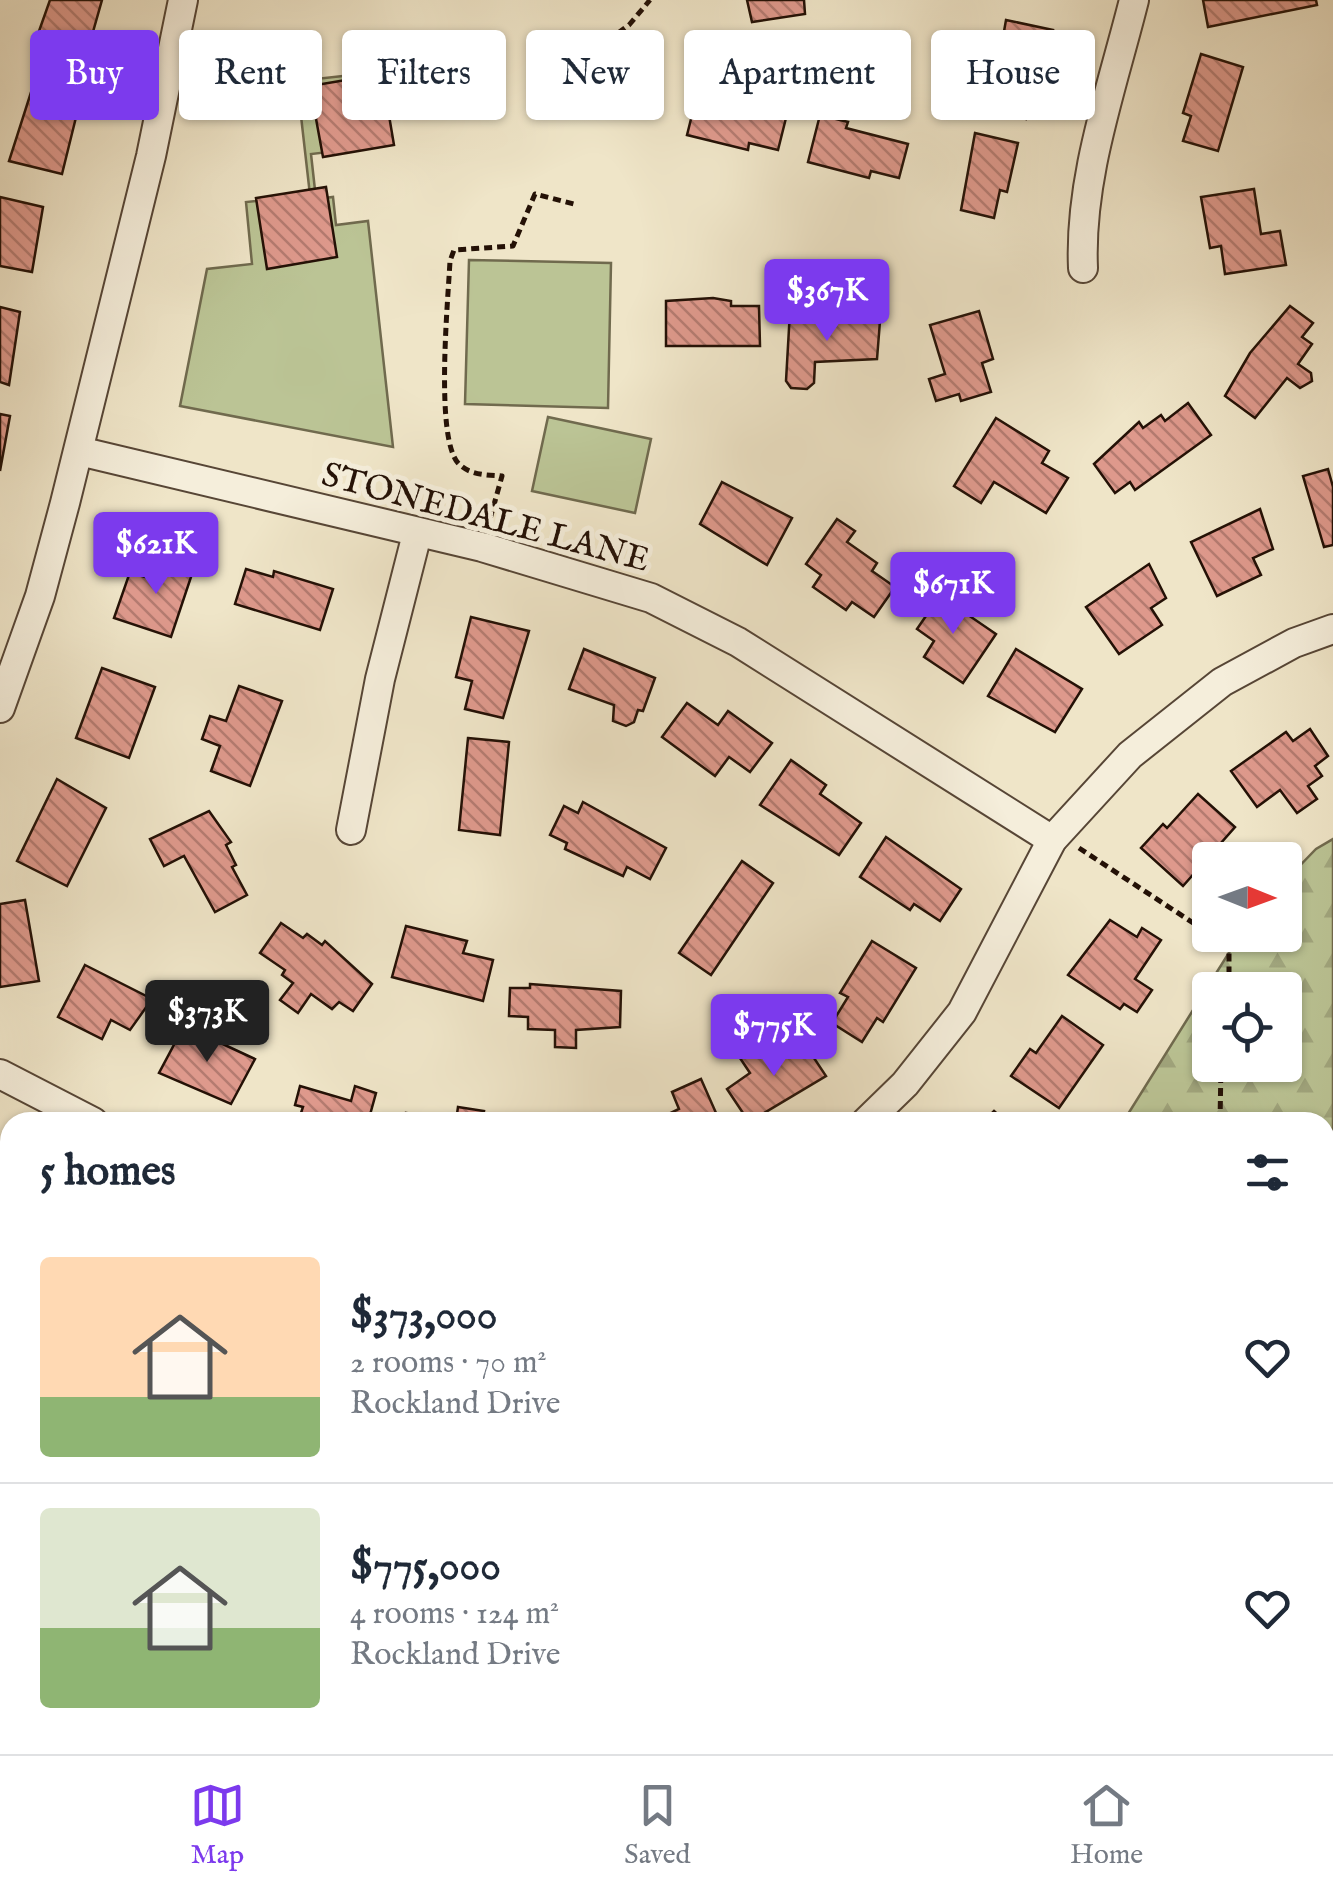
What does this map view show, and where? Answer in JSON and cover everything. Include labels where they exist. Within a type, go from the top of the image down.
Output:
[{"type":"street","points":[[0,708],[40,596],[79,451],[152,156],[183,0]]},
{"type":"street","points":[[1083,268],[1081,226],[1089,179],[1134,0]]},
{"type":"street","name":"STONEDALE LANE","points":[[79,451],[482,547],[605,582],[696,618],[1052,840]]},
{"type":"street","points":[[351,830],[380,680],[417,534]]},
{"type":"street","points":[[877,1112],[906,1084],[962,1012],[1052,840],[1130,755],[1182,710],[1236,674],[1333,629]]},
{"type":"street","points":[[0,1074],[74,1112]]},
{"type":"path","points":[[622,30],[650,0]]},
{"type":"path","points":[[482,547],[502,476],[476,474],[458,462],[444,434],[450,261],[454,250],[513,246],[535,194],[578,205]]},
{"type":"path","points":[[1052,840],[1091,852],[1192,922]]},
{"type":"path","points":[[1220,1112],[1221,1082]]},
{"type":"green space","points":[[342,76],[342,120],[385,120],[388,145],[311,154],[316,199],[333,197],[336,225],[368,221],[393,447],[180,406],[207,269],[252,264],[246,202],[310,195],[301,120],[322,120],[322,78]]},
{"type":"green space","points":[[469,260],[611,263],[608,408],[465,404]]},
{"type":"green space","points":[[548,417],[651,439],[635,513],[532,491]]},
{"type":"green space","points":[[1333,839],[1333,1112],[1129,1112],[1192,1012],[1192,1082],[1302,1082],[1302,972],[1217,972],[1229,952],[1302,952],[1302,863]]},
{"type":"building","points":[[50,0],[102,0],[94,30],[39,30]]},
{"type":"building","points":[[747,0],[804,0],[805,14],[752,22]]},
{"type":"building","points":[[1203,0],[1316,0],[1317,5],[1208,27]]},
{"type":"building","points":[[1006,20],[1053,30],[1004,30]]},
{"type":"building","points":[[1201,54],[1243,67],[1218,151],[1183,141],[1191,116],[1183,113]]},
{"type":"building","points":[[342,81],[342,120],[390,120],[394,145],[323,157],[316,120],[322,120],[322,84]]},
{"type":"building","points":[[30,95],[30,120],[75,120],[62,174],[9,161]]},
{"type":"building","points":[[691,120],[786,120],[778,150],[749,143],[748,150],[687,135]]},
{"type":"building","points":[[819,120],[848,122],[846,128],[908,144],[899,178],[871,171],[869,178],[808,162]]},
{"type":"building","points":[[975,133],[1018,143],[1007,192],[1000,190],[994,218],[961,210]]},
{"type":"building","points":[[326,187],[337,257],[267,269],[256,198]]},
{"type":"building","points":[[1254,189],[1261,234],[1280,231],[1286,265],[1225,274],[1221,246],[1210,248],[1201,197]]},
{"type":"building","points":[[0,197],[43,207],[32,272],[0,266]]},
{"type":"building","points":[[666,301],[731,301],[731,306],[759,306],[760,346],[666,346]]},
{"type":"building","points":[[1290,306],[1313,323],[1302,337],[1312,344],[1298,364],[1311,373],[1312,381],[1300,388],[1287,378],[1255,418],[1225,396],[1250,353]]},
{"type":"building","points":[[0,307],[20,312],[9,385],[0,382]]},
{"type":"building","points":[[790,311],[880,321],[877,359],[815,362],[814,383],[807,389],[791,388],[786,381]]},
{"type":"building","points":[[979,311],[993,359],[982,363],[991,392],[961,401],[959,394],[936,401],[929,379],[945,374],[930,325]]},
{"type":"building","points":[[1188,403],[1211,435],[1135,490],[1130,482],[1115,493],[1094,464],[1139,422],[1143,428],[1161,415],[1165,421]]},
{"type":"building","points":[[0,414],[10,416],[0,471]]},
{"type":"building","points":[[996,418],[1049,451],[1042,463],[1068,478],[1046,513],[994,482],[981,503],[954,486]]},
{"type":"building","points":[[1328,469],[1333,487],[1333,545],[1324,547],[1303,476]]},
{"type":"building","points":[[722,482],[792,518],[767,565],[700,524]]},
{"type":"building","points":[[1260,509],[1273,549],[1253,558],[1261,575],[1217,596],[1191,542]]},
{"type":"building","points":[[837,519],[855,531],[847,542],[877,563],[872,571],[895,587],[874,617],[852,602],[846,610],[813,587],[821,575],[806,564]]},
{"type":"building","points":[[175,558],[195,565],[171,637],[114,618],[130,572],[151,579],[157,561],[173,566]]},
{"type":"building","points":[[1149,564],[1166,598],[1151,608],[1162,625],[1119,654],[1086,607]]},
{"type":"building","points":[[246,569],[273,577],[274,571],[333,589],[320,630],[235,604]]},
{"type":"building","points":[[933,591],[996,634],[963,683],[924,657],[934,641],[917,629],[928,613],[921,608]]},
{"type":"building","points":[[471,617],[529,631],[503,718],[465,709],[472,681],[456,677]]},
{"type":"building","points":[[584,649],[655,678],[643,711],[638,710],[634,722],[626,726],[613,721],[614,705],[569,689]]},
{"type":"building","points":[[1016,649],[1082,689],[1055,732],[988,696]]},
{"type":"building","points":[[102,668],[155,687],[129,758],[76,738]]},
{"type":"building","points":[[239,686],[282,701],[250,786],[211,771],[220,746],[202,739],[210,716],[226,721]]},
{"type":"building","points":[[687,703],[718,725],[728,711],[772,743],[750,772],[729,757],[715,776],[662,737]]},
{"type":"building","points":[[1310,729],[1328,756],[1315,766],[1322,776],[1308,786],[1317,799],[1297,813],[1280,790],[1257,807],[1231,771],[1286,732],[1293,741]]},
{"type":"building","points":[[468,738],[509,742],[500,835],[459,830]]},
{"type":"building","points":[[791,760],[826,785],[820,794],[861,823],[839,855],[760,805]]},
{"type":"building","points":[[57,779],[106,808],[67,886],[17,861]]},
{"type":"building","points":[[1198,794],[1235,827],[1222,842],[1192,842],[1192,876],[1183,886],[1141,848],[1163,824],[1167,828]]},
{"type":"building","points":[[583,802],[666,848],[650,879],[627,867],[623,876],[565,849],[567,843],[550,835],[564,806],[578,813]]},
{"type":"building","points":[[209,811],[231,842],[226,845],[236,865],[232,867],[247,895],[215,912],[184,856],[164,866],[150,839]]},
{"type":"building","points":[[886,837],[961,889],[940,921],[914,904],[910,910],[860,877]]},
{"type":"building","points":[[742,861],[773,883],[711,975],[679,953]]},
{"type":"building","points":[[25,900],[39,981],[0,987],[0,904]]},
{"type":"building","points":[[1110,920],[1137,937],[1142,928],[1161,940],[1135,979],[1152,990],[1137,1012],[1124,1004],[1120,1009],[1068,975]]},
{"type":"building","points":[[281,923],[303,938],[307,934],[322,945],[325,941],[372,984],[353,1011],[339,1002],[332,1009],[311,994],[298,1013],[280,1000],[293,983],[282,975],[285,970],[260,953]]},
{"type":"building","points":[[406,926],[467,941],[463,953],[493,960],[483,1001],[392,977]]},
{"type":"building","points":[[872,941],[916,968],[883,1022],[877,1018],[862,1042],[832,1023],[848,997],[840,993]]},
{"type":"building","points":[[85,965],[152,999],[130,1030],[111,1020],[102,1039],[58,1017]]},
{"type":"building","points":[[530,984],[621,991],[620,1027],[576,1030],[576,1048],[555,1047],[555,1030],[528,1029],[528,1017],[509,1016],[510,988],[530,988]]},
{"type":"building","points":[[1062,1016],[1103,1045],[1059,1108],[1011,1076],[1030,1049],[1036,1053]]},
{"type":"building","points":[[184,1026],[255,1059],[231,1104],[159,1073]]},
{"type":"building","points":[[802,1040],[826,1076],[766,1112],[742,1112],[727,1089],[750,1073],[740,1058],[760,1045],[771,1061]]},
{"type":"building","points":[[701,1079],[716,1112],[673,1112],[679,1109],[672,1092]]},
{"type":"building","points":[[300,1086],[351,1101],[355,1086],[376,1093],[371,1112],[301,1112],[303,1107],[295,1105]]},
{"type":"building","points":[[458,1107],[484,1111],[484,1112],[457,1112]]}]
